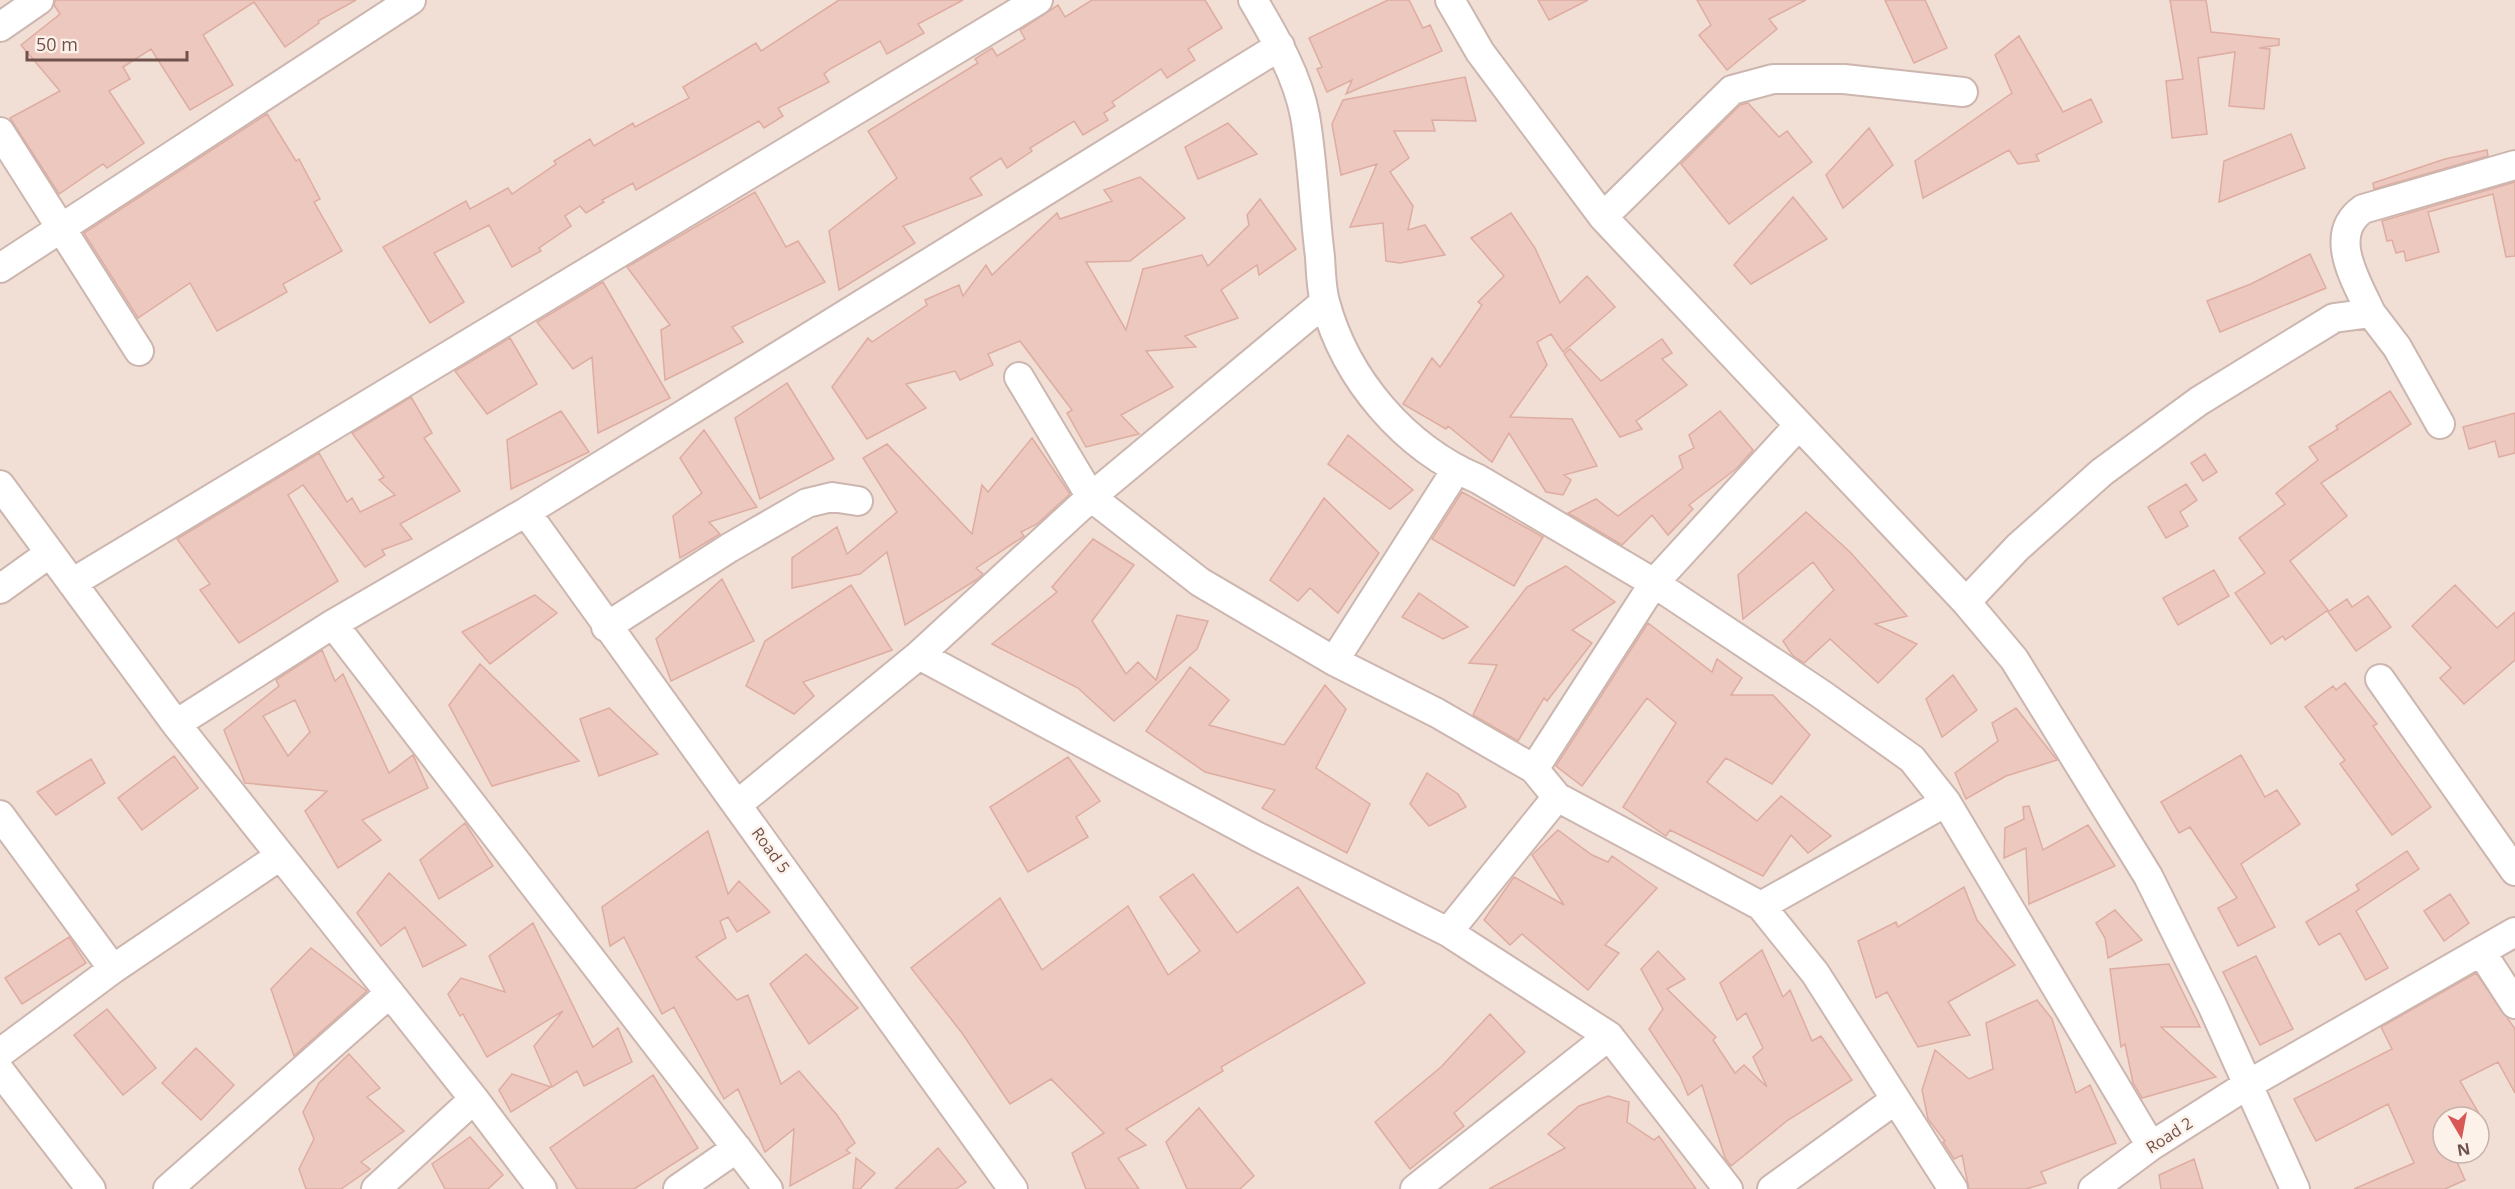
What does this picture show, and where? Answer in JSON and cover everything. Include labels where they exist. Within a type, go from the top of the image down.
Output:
[{"type":"street","points":[[0,27],[39,0]]},
{"type":"street","points":[[0,268],[411,0]]},
{"type":"street","points":[[72,583],[1038,0]]},
{"type":"street","points":[[1253,0],[1280,46],[1305,115],[1325,302],[1339,338],[1364,385],[1392,421],[1456,470],[1478,479],[1654,583],[1821,694],[1912,759],[1946,802],[2151,1146]]},
{"type":"street","points":[[1450,0],[1480,52],[1603,217],[1966,602],[2014,659],[2148,876],[2203,985],[2295,1189]]},
{"type":"street","points":[[176,723],[333,624],[526,512],[1280,46]]},
{"type":"street","points":[[1603,217],[1732,90],[1773,79],[1844,79],[1963,92]]},
{"type":"street","points":[[0,132],[139,351]]},
{"type":"street","points":[[2440,424],[2397,346],[2370,313],[2346,260],[2346,233],[2354,215],[2363,209],[2515,165]]},
{"type":"street","points":[[738,804],[920,656],[1091,497],[1325,302]]},
{"type":"street","points":[[1966,602],[2018,548],[2102,472],[2199,401],[2334,318],[2370,313]]},
{"type":"street","points":[[1019,377],[1091,497],[1200,582],[1334,661],[1437,713],[1534,768],[1557,796],[1761,906],[1815,973],[1953,1189]]},
{"type":"street","points":[[1534,768],[1654,583],[1798,426]]},
{"type":"street","points":[[1334,661],[1456,470]]},
{"type":"street","points":[[0,485],[176,723],[279,856],[474,1099],[542,1189]]},
{"type":"street","points":[[606,627],[729,548],[807,503],[832,497],[858,501]]},
{"type":"street","name":"Road 5","points":[[526,512],[606,627],[738,804],[1013,1189]]},
{"type":"street","points":[[0,589],[50,553]]},
{"type":"street","points":[[333,624],[768,1189]]},
{"type":"street","points":[[920,656],[1247,831],[1448,932],[1609,1036],[1728,1189]]},
{"type":"street","points":[[2380,680],[2515,871]]},
{"type":"street","points":[[1448,932],[1557,796]]},
{"type":"street","points":[[1761,906],[1946,802]]},
{"type":"street","points":[[0,815],[113,969]]},
{"type":"street","points":[[0,1053],[113,969],[279,856]]},
{"type":"street","name":"Road 2","points":[[2093,1189],[2151,1146],[2247,1084],[2482,953],[2515,932]]},
{"type":"street","points":[[2482,953],[2515,1004]]},
{"type":"street","points":[[168,1189],[390,993]]},
{"type":"street","points":[[1415,1189],[1609,1036]]},
{"type":"street","points":[[0,1071],[91,1189]]},
{"type":"street","points":[[382,1187],[474,1099]]},
{"type":"street","points":[[1772,1189],[1896,1100]]},
{"type":"street","points":[[678,1189],[737,1148]]},
{"type":"shaded area","points":[[0,0],[2515,0],[2515,1189],[0,1189]]},
{"type":"building","points":[[55,0],[356,0],[318,21],[319,23],[285,47],[254,2],[203,35],[233,85],[190,110],[151,49],[123,67],[130,79],[109,91],[144,143],[107,168],[103,164],[59,194],[10,118],[60,91],[21,45],[60,14],[54,5]]},
{"type":"building","points":[[839,0],[963,0],[918,24],[924,33],[887,54],[880,41],[830,69],[824,74],[829,82],[778,108],[783,116],[764,128],[759,121],[636,190],[633,183],[602,200],[604,202],[586,213],[580,206],[565,216],[571,226],[539,248],[541,251],[512,267],[489,225],[434,253],[464,302],[430,323],[383,247],[466,201],[470,209],[508,188],[512,194],[556,164],[554,161],[590,139],[594,146],[633,123],[635,127],[689,98],[683,87],[756,43],[761,51]]},
{"type":"building","points":[[1092,0],[1205,0],[1222,28],[1188,49],[1195,60],[1167,78],[1161,69],[1112,102],[1115,106],[1104,113],[1108,120],[1083,135],[1074,121],[1030,148],[1032,151],[1007,168],[1001,158],[970,178],[982,195],[903,226],[915,243],[839,290],[829,231],[897,178],[868,131],[978,63],[975,59],[992,48],[997,56],[1025,39],[1020,30],[1058,5],[1065,17]]},
{"type":"building","points":[[1388,0],[1409,0],[1423,28],[1430,25],[1442,51],[1346,94],[1352,80],[1327,92],[1317,69],[1322,67],[1309,38]]},
{"type":"building","points":[[1538,0],[1588,0],[1549,20]]},
{"type":"building","points":[[1697,0],[1806,0],[1769,19],[1777,29],[1727,70],[1699,35],[1711,25]]},
{"type":"building","points":[[1885,0],[1925,0],[1947,48],[1914,63]]},
{"type":"building","points":[[2170,0],[2206,0],[2211,32],[2279,39],[2279,45],[2259,48],[2270,49],[2264,109],[2229,106],[2235,52],[2198,58],[2207,134],[2172,138],[2166,81],[2183,79]]},
{"type":"building","points":[[2019,36],[2063,112],[2091,99],[2102,122],[2036,155],[2039,161],[2018,164],[2009,150],[1923,198],[1915,161],[2012,93],[1995,55]]},
{"type":"building","points":[[1465,77],[1476,121],[1432,120],[1435,131],[1394,131],[1409,158],[1390,172],[1413,206],[1408,230],[1425,225],[1445,255],[1400,263],[1386,261],[1383,223],[1350,227],[1377,164],[1341,175],[1332,124],[1343,100]]},
{"type":"building","points":[[1748,103],[1779,137],[1787,131],[1812,162],[1729,224],[1681,164],[1740,105]]},
{"type":"building","points":[[267,114],[296,161],[299,159],[320,199],[314,202],[342,251],[283,284],[287,292],[217,331],[190,283],[138,318],[84,233]]},
{"type":"building","points":[[1228,123],[1257,154],[1198,179],[1185,147]]},
{"type":"building","points":[[1869,128],[1893,165],[1843,208],[1826,175]]},
{"type":"building","points":[[2291,134],[2305,168],[2219,202],[2224,161]]},
{"type":"building","points":[[2487,150],[2488,156],[2374,189],[2373,183],[2445,159]]},
{"type":"building","points":[[1140,177],[1185,218],[1130,261],[1086,262],[1126,330],[1143,269],[1202,255],[1208,266],[1249,225],[1247,215],[1260,199],[1296,249],[1259,275],[1257,265],[1221,290],[1238,318],[1185,336],[1196,347],[1146,351],[1173,387],[1121,415],[1139,434],[1086,447],[1067,413],[1072,410],[1020,341],[988,354],[993,365],[960,380],[955,371],[906,384],[926,408],[867,439],[832,387],[868,338],[872,342],[927,305],[925,300],[959,285],[963,296],[986,265],[992,275],[1057,213],[1060,219],[1112,201],[1104,190]]},
{"type":"building","points":[[2515,182],[2515,256],[2506,257],[2493,194],[2428,212],[2439,252],[2406,261],[2404,251],[2396,253],[2392,240],[2387,241],[2382,221]]},
{"type":"building","points":[[755,192],[786,247],[798,241],[825,282],[732,327],[743,342],[665,380],[661,330],[670,325],[627,267]]},
{"type":"building","points":[[1793,197],[1827,239],[1751,284],[1734,265]]},
{"type":"building","points":[[1511,213],[1535,248],[1560,303],[1587,276],[1615,307],[1563,352],[1551,334],[1537,342],[1547,365],[1510,417],[1572,419],[1597,466],[1564,475],[1571,480],[1563,495],[1546,492],[1509,433],[1492,462],[1448,426],[1446,429],[1403,404],[1432,358],[1440,367],[1482,305],[1478,302],[1504,276],[1471,238]]},
{"type":"building","points":[[2310,254],[2326,288],[2220,332],[2207,301],[2251,284]]},
{"type":"building","points":[[603,282],[670,398],[598,433],[592,357],[573,369],[537,322]]},
{"type":"building","points":[[510,338],[537,384],[487,414],[455,371]]},
{"type":"building","points":[[1662,339],[1672,353],[1662,359],[1687,385],[1636,421],[1642,429],[1620,437],[1564,354],[1570,349],[1601,381]]},
{"type":"building","points":[[787,383],[834,459],[760,499],[735,418]]},
{"type":"building","points":[[2390,391],[2411,424],[2321,483],[2347,516],[2290,561],[2328,610],[2285,640],[2283,636],[2271,644],[2235,593],[2265,573],[2239,538],[2285,504],[2276,493],[2318,460],[2309,447],[2338,429],[2336,426]]},
{"type":"building","points":[[411,397],[432,433],[424,438],[460,491],[400,524],[412,539],[382,550],[385,555],[365,567],[303,485],[288,495],[338,581],[239,643],[200,590],[210,584],[177,539],[319,453],[347,502],[352,498],[360,512],[395,495],[379,480],[384,477],[352,433]]},
{"type":"building","points":[[561,411],[589,452],[511,489],[507,440]]},
{"type":"building","points":[[1720,411],[1753,450],[1737,468],[1689,505],[1693,509],[1668,535],[1652,515],[1622,545],[1568,513],[1596,499],[1618,516],[1683,468],[1679,456],[1694,448],[1689,435]]},
{"type":"building","points":[[2515,413],[2515,453],[2499,457],[2495,441],[2469,449],[2463,427]]},
{"type":"building","points":[[704,430],[757,507],[709,522],[720,534],[680,558],[673,516],[702,493],[680,458]]},
{"type":"building","points":[[1348,435],[1413,490],[1390,509],[1328,464]]},
{"type":"building","points":[[1032,438],[1070,494],[1037,524],[1021,532],[1024,536],[976,568],[983,574],[976,580],[905,625],[887,552],[860,574],[792,588],[792,558],[837,527],[847,554],[897,512],[863,458],[887,444],[972,534],[982,485],[988,492]]},
{"type":"building","points":[[2205,454],[2217,472],[2203,481],[2191,463]]},
{"type":"building","points":[[2186,484],[2197,500],[2180,512],[2188,526],[2166,538],[2148,507]]},
{"type":"building","points":[[1462,492],[1543,537],[1514,586],[1432,539]]},
{"type":"building","points":[[1324,498],[1379,553],[1338,613],[1310,588],[1298,601],[1270,580]]},
{"type":"building","points":[[1806,512],[1850,552],[1907,616],[1875,624],[1917,644],[1878,683],[1830,639],[1804,663],[1793,656],[1783,641],[1834,590],[1813,562],[1743,619],[1738,575]]},
{"type":"building","points":[[1093,539],[1134,565],[1092,621],[1126,674],[1138,662],[1156,680],[1177,615],[1208,621],[1197,649],[1114,721],[1078,688],[992,644],[1057,592],[1052,587]]},
{"type":"building","points":[[1566,566],[1615,602],[1572,630],[1592,643],[1547,701],[1544,698],[1518,741],[1473,715],[1497,665],[1469,663],[1527,587]]},
{"type":"building","points":[[2214,570],[2229,596],[2178,625],[2163,598]]},
{"type":"building","points":[[722,579],[754,641],[671,681],[656,639]]},
{"type":"building","points":[[851,585],[892,650],[803,682],[814,696],[794,714],[746,686],[765,641]]},
{"type":"building","points":[[2455,585],[2497,628],[2515,612],[2515,660],[2464,704],[2440,678],[2451,668],[2412,626]]},
{"type":"building","points":[[1419,593],[1468,627],[1443,639],[1402,617]]},
{"type":"building","points":[[535,595],[557,613],[490,664],[462,632]]},
{"type":"building","points":[[2368,596],[2391,627],[2356,651],[2328,612],[2347,599],[2352,607]]},
{"type":"building","points":[[1648,623],[1712,672],[1717,659],[1742,678],[1731,695],[1773,695],[1810,735],[1772,784],[1726,758],[1707,782],[1757,821],[1781,796],[1831,836],[1808,853],[1791,835],[1763,876],[1670,830],[1666,836],[1623,807],[1676,723],[1647,698],[1582,786],[1556,766]]},
{"type":"building","points":[[322,650],[335,681],[343,674],[389,773],[413,755],[428,788],[362,820],[381,840],[338,868],[305,811],[327,791],[245,783],[224,730],[279,686],[276,680]],"holes":[[[295,700],[310,732],[288,756],[263,716]]]},
{"type":"building","points":[[480,664],[579,761],[492,786],[449,705]]},
{"type":"building","points":[[1190,667],[1229,700],[1209,725],[1284,745],[1325,685],[1346,709],[1316,768],[1370,804],[1347,853],[1262,808],[1275,790],[1205,772],[1146,731]]},
{"type":"building","points":[[1953,675],[1977,710],[1942,737],[1926,699]]},
{"type":"building","points":[[2345,683],[2377,724],[2373,726],[2431,807],[2392,835],[2340,764],[2345,760],[2305,707],[2333,686],[2336,690]]},
{"type":"building","points":[[609,708],[658,754],[599,776],[580,719]]},
{"type":"building","points":[[2016,708],[2057,760],[2006,776],[1966,799],[1955,773],[1998,741],[1992,723]]},
{"type":"building","points":[[2241,755],[2265,797],[2277,790],[2300,824],[2241,864],[2275,927],[2238,946],[2218,908],[2237,898],[2190,827],[2179,833],[2161,802]]},
{"type":"building","points":[[174,756],[198,788],[142,830],[118,798]]},
{"type":"building","points":[[1068,757],[1100,801],[1076,817],[1088,837],[1028,872],[990,807]]},
{"type":"building","points":[[91,759],[105,783],[56,815],[37,792]]},
{"type":"building","points":[[1427,773],[1458,794],[1466,807],[1429,826],[1410,804]]},
{"type":"building","points":[[2029,806],[2043,850],[2088,825],[2115,866],[2029,904],[2026,848],[2004,858],[2005,828],[2024,819],[2023,807]]},
{"type":"building","points":[[465,823],[493,866],[439,899],[420,860]]},
{"type":"building","points":[[1558,830],[1592,855],[1608,862],[1612,856],[1657,888],[1605,945],[1619,953],[1588,990],[1522,934],[1510,945],[1484,920],[1514,877],[1564,905],[1532,855]]},
{"type":"building","points":[[708,831],[728,894],[739,881],[770,912],[737,932],[728,917],[720,921],[726,938],[696,957],[737,1000],[748,995],[781,1084],[799,1071],[837,1115],[855,1143],[846,1150],[850,1153],[790,1186],[794,1129],[765,1152],[738,1089],[724,1099],[674,1007],[662,1014],[624,937],[610,946],[602,907]]},
{"type":"building","points":[[2407,851],[2419,869],[2356,911],[2388,968],[2366,980],[2340,933],[2319,945],[2306,922],[2359,890],[2356,885]]},
{"type":"building","points":[[389,873],[466,945],[423,967],[405,927],[381,946],[357,913]]},
{"type":"building","points":[[1193,874],[1237,933],[1298,887],[1365,983],[1221,1067],[1223,1071],[1126,1129],[1146,1145],[1118,1158],[1139,1189],[1086,1189],[1072,1153],[1104,1133],[1051,1079],[1010,1104],[962,1033],[911,968],[1000,898],[1042,970],[1128,906],[1168,975],[1200,951],[1160,897]]},
{"type":"building","points":[[1964,887],[1977,920],[2015,965],[1948,1002],[1970,1035],[1918,1047],[1887,992],[1876,998],[1858,941],[1896,922],[1898,927]]},
{"type":"building","points":[[2450,894],[2469,923],[2444,941],[2424,911]]},
{"type":"building","points":[[2115,910],[2142,940],[2108,958],[2105,938],[2096,923]]},
{"type":"building","points":[[533,923],[593,1047],[618,1028],[632,1062],[584,1086],[577,1071],[552,1087],[534,1046],[563,1011],[487,1057],[463,1014],[460,1016],[448,994],[461,978],[505,992],[489,956]]},
{"type":"building","points":[[69,937],[86,963],[22,1004],[5,978]]},
{"type":"building","points":[[311,948],[367,991],[294,1056],[271,989]]},
{"type":"building","points":[[1762,950],[1783,997],[1790,990],[1812,1041],[1821,1036],[1852,1080],[1788,1120],[1731,1166],[1725,1158],[1702,1085],[1688,1095],[1680,1076],[1649,1029],[1663,1009],[1641,969],[1658,951],[1685,979],[1667,989],[1716,1037],[1713,1040],[1735,1073],[1744,1065],[1767,1087],[1753,1057],[1763,1048],[1746,1013],[1737,1020],[1720,983]]},
{"type":"building","points":[[806,954],[858,1008],[809,1044],[770,984]]},
{"type":"building","points":[[2256,956],[2293,1029],[2260,1045],[2223,972]]},
{"type":"building","points":[[2169,964],[2200,1027],[2161,1027],[2216,1077],[2142,1098],[2133,1083],[2125,1044],[2121,1047],[2110,969]]},
{"type":"building","points":[[2476,973],[2515,1029],[2515,1093],[2498,1062],[2460,1081],[2474,1105],[2431,1105],[2431,1165],[2458,1165],[2465,1180],[2445,1189],[2354,1189],[2414,1163],[2388,1104],[2316,1141],[2294,1099],[2392,1049],[2381,1027]]},
{"type":"building","points":[[2037,1000],[2052,1019],[2076,1093],[2090,1085],[2116,1143],[2041,1172],[2046,1183],[2026,1189],[1969,1189],[1962,1155],[1954,1159],[1943,1142],[1945,1141],[1928,1119],[1922,1090],[1935,1050],[1969,1079],[1993,1069],[1986,1023]]},
{"type":"building","points":[[107,1009],[156,1068],[123,1095],[74,1035]]},
{"type":"building","points":[[1490,1014],[1525,1052],[1454,1113],[1464,1126],[1410,1169],[1375,1122],[1441,1067]]},
{"type":"building","points":[[196,1048],[234,1085],[201,1120],[162,1083]]},
{"type":"building","points":[[349,1054],[380,1088],[367,1097],[404,1131],[361,1162],[370,1169],[341,1189],[306,1189],[299,1169],[314,1139],[303,1112],[319,1083]]},
{"type":"building","points":[[512,1074],[551,1087],[511,1112],[499,1090]]},
{"type":"building","points":[[653,1075],[698,1148],[634,1189],[577,1189],[550,1148]]},
{"type":"building","points":[[1608,1096],[1629,1102],[1627,1122],[1654,1140],[1659,1136],[1696,1189],[1489,1189],[1565,1148],[1548,1134],[1579,1106]]},
{"type":"building","points":[[1199,1108],[1254,1176],[1240,1189],[1187,1189],[1166,1142]]},
{"type":"building","points":[[470,1137],[503,1175],[488,1189],[445,1189],[432,1164]]},
{"type":"building","points":[[938,1148],[966,1182],[956,1189],[895,1189]]},
{"type":"building","points":[[856,1158],[875,1173],[860,1189],[853,1189]]},
{"type":"building","points":[[2194,1159],[2203,1189],[2161,1189],[2159,1175]]}]
